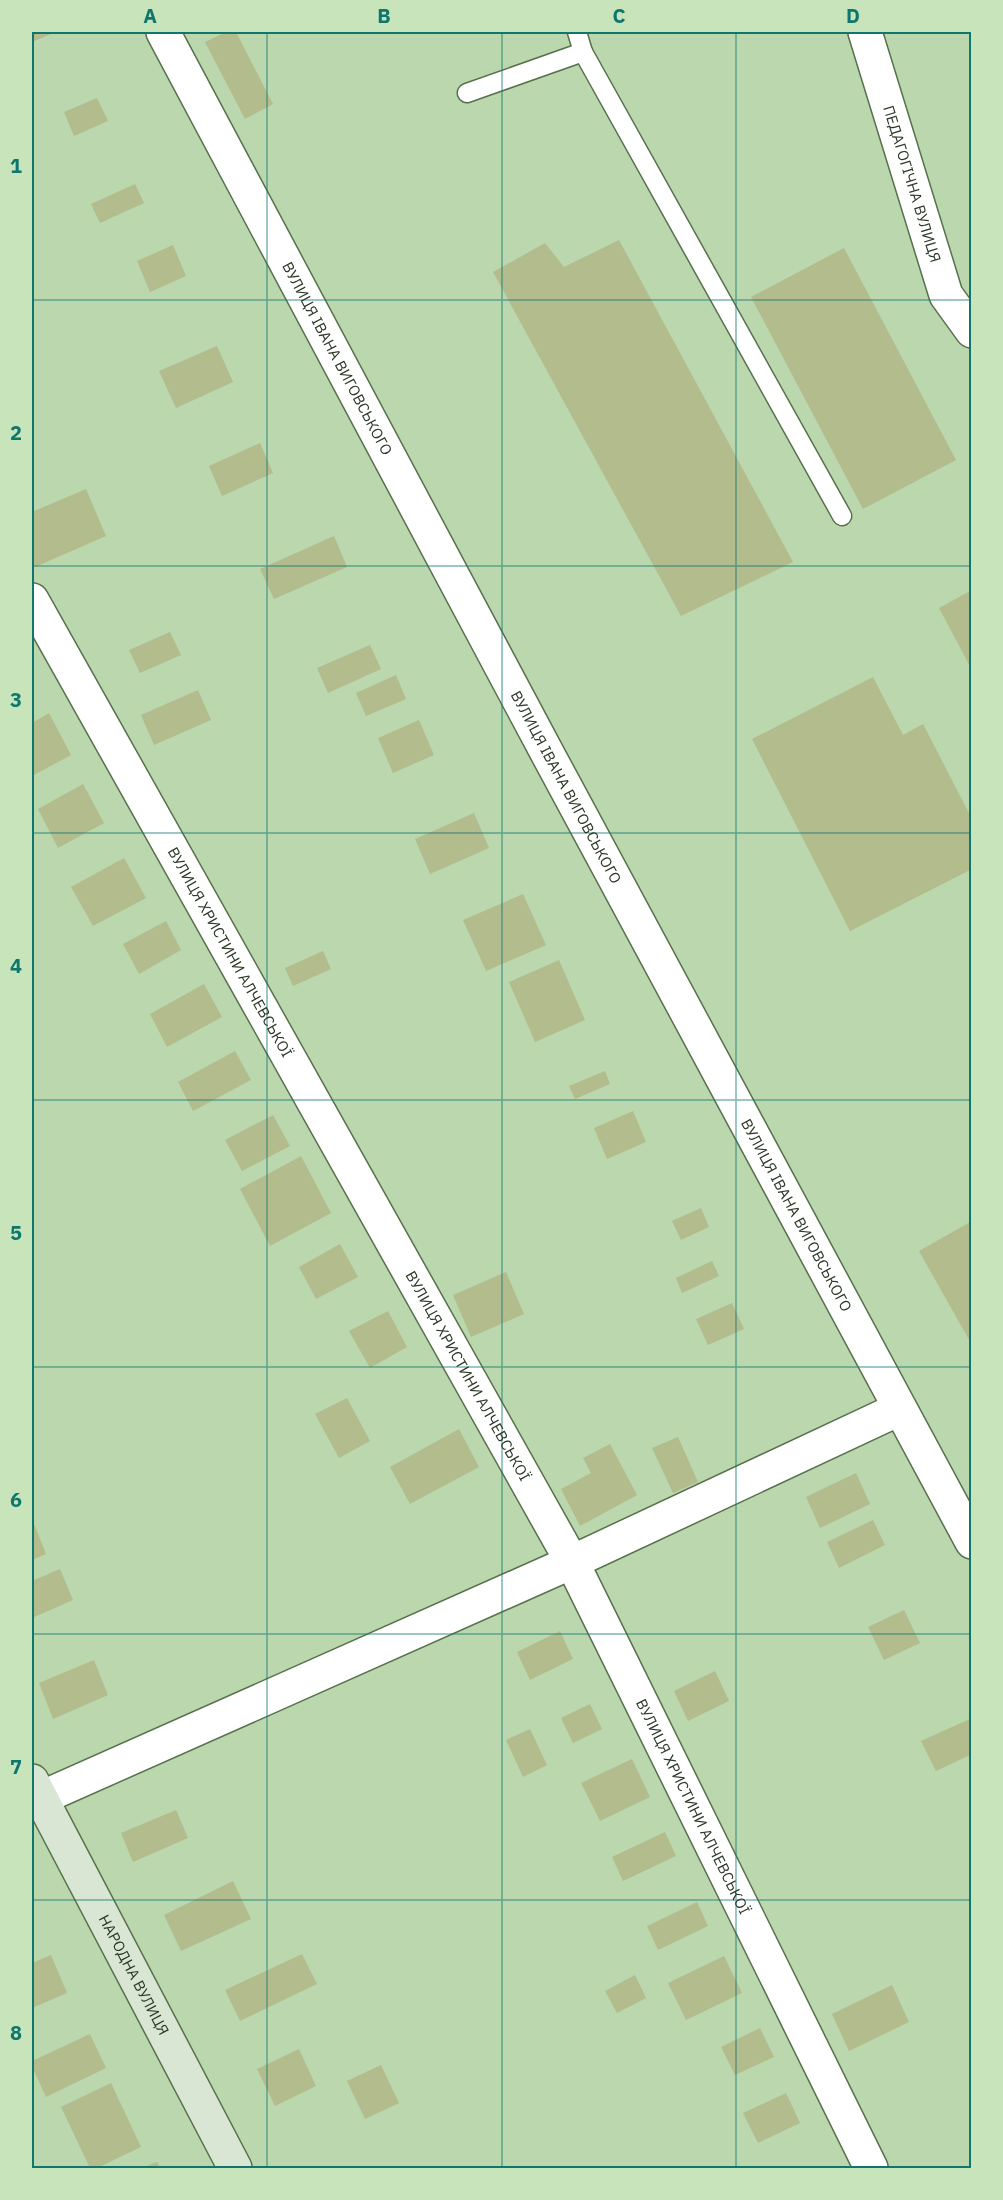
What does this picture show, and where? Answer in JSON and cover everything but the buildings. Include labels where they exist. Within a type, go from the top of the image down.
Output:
[{"type":"street","name":"ВУЛИЦЯ ІВАНА ВИГОВСЬКОГО","points":[[164,32],[544,749],[972,1542]]},
{"type":"street","name":"ПЕДАГОГІЧНА ВУЛИЦЯ","points":[[865,32],[946,295],[972,331]]},
{"type":"street","name":"ВУЛИЦЯ ХРИСТИНИ АЛЧЕВСЬКОЇ","points":[[32,600],[572,1562],[871,2169]]},
{"type":"street","points":[[34,1794],[572,1562],[899,1409]]},
{"type":"street","name":"НАРОДНА ВУЛИЦЯ","points":[[34,1794],[235,2169]]},
{"type":"lane","points":[[577,32],[583,52],[842,516]]},
{"type":"lane","points":[[467,93],[583,52]]}]
